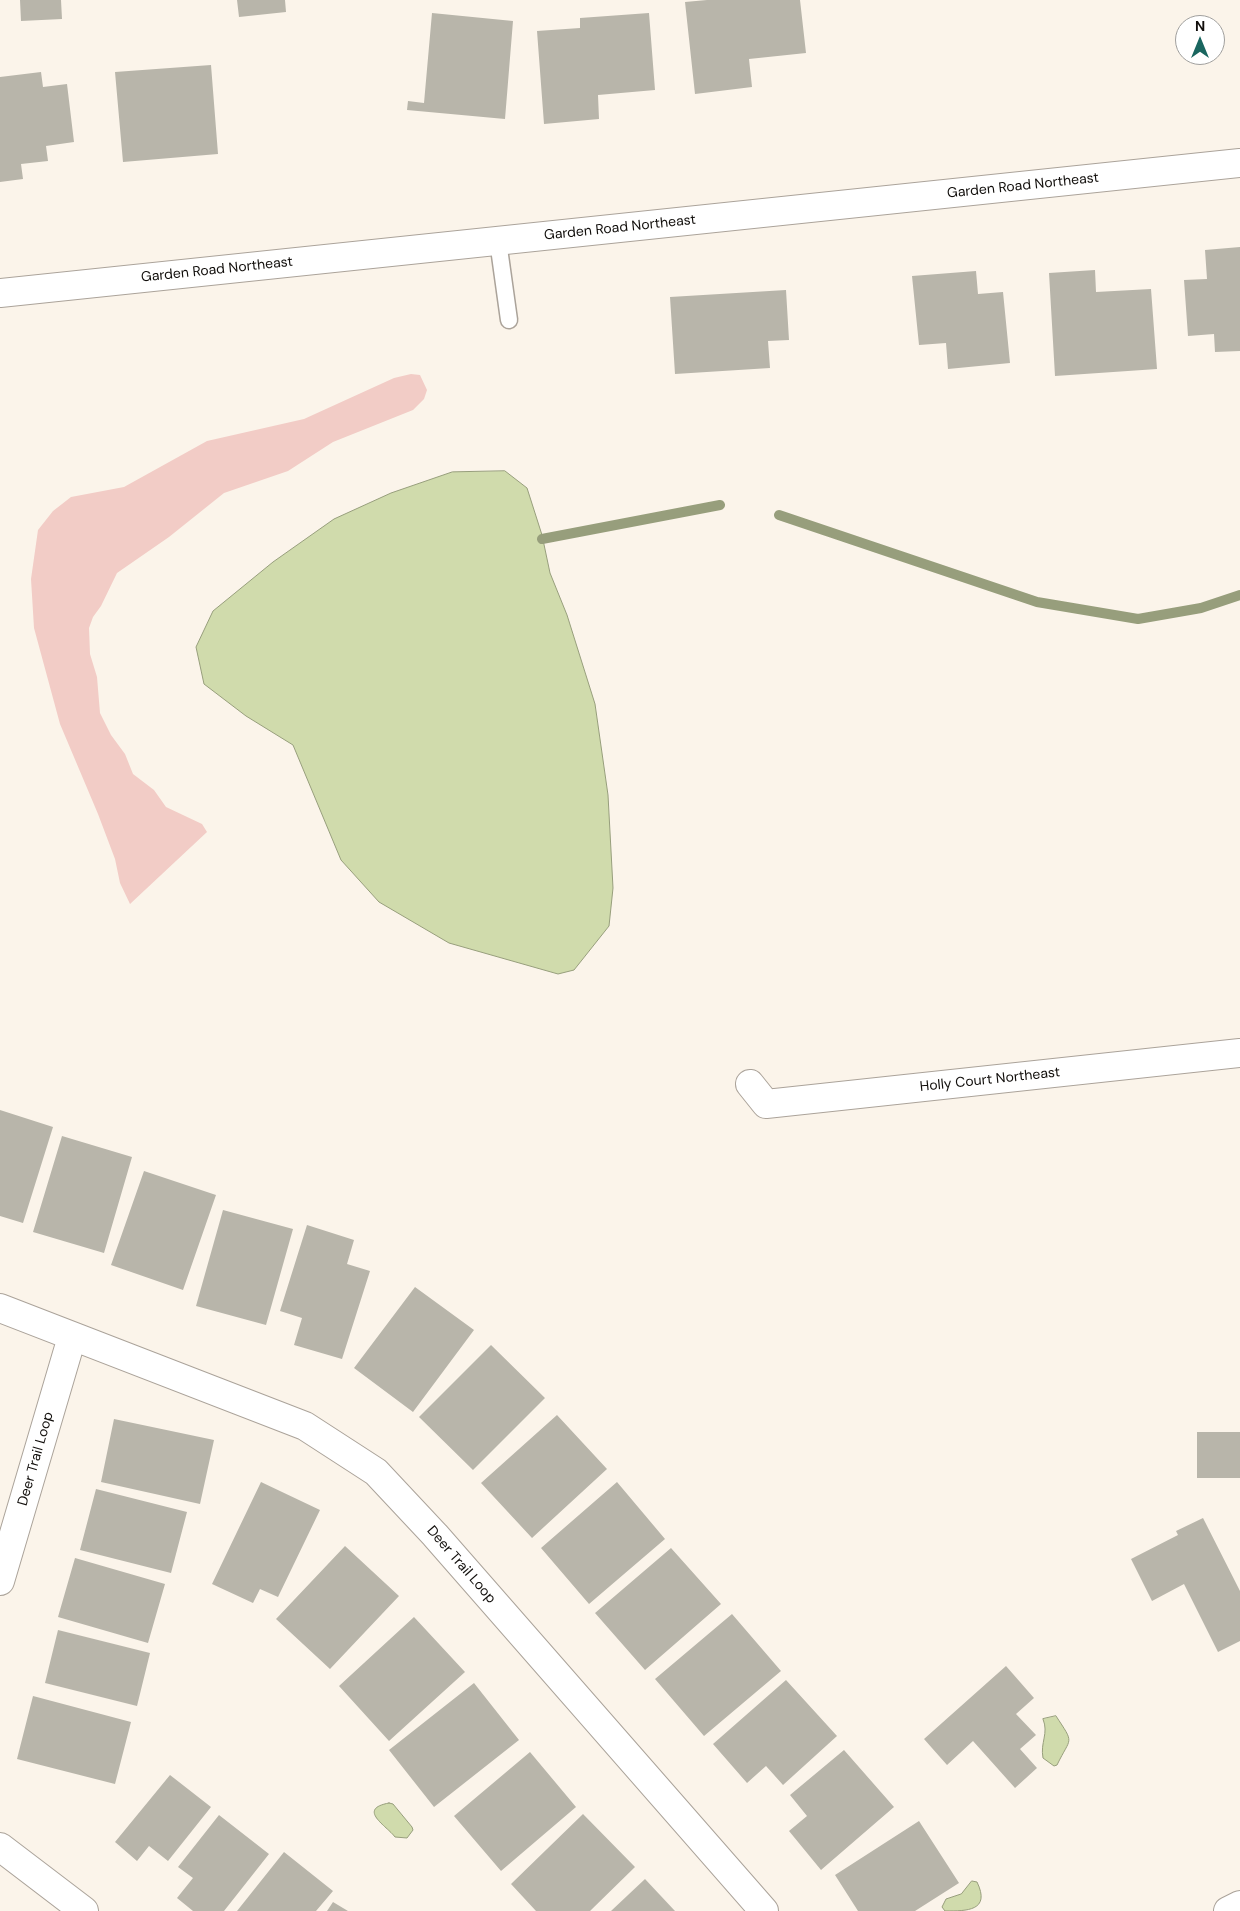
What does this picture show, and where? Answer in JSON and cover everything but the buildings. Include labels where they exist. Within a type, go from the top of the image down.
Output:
[{"type":"street","name":"Garden Road Northeast","points":[[0,293],[1240,163]]},
{"type":"street","name":"Holly Court Northeast","points":[[750,1084],[766,1104],[1240,1053]]},
{"type":"street","name":"Deer Trail Loop","points":[[0,1308],[305,1426],[376,1472],[435,1535],[764,1911]]},
{"type":"street","name":"Deer Trail Loop","points":[[0,1581],[72,1336]]},
{"type":"street","points":[[0,1846],[84,1911]]},
{"type":"street","points":[[1228,1911],[1240,1905]]},
{"type":"lane","points":[[498,241],[509,320]]},
{"type":"shaded area","points":[[411,374],[420,375],[427,390],[424,399],[413,410],[333,442],[288,471],[224,493],[169,537],[117,573],[101,606],[93,617],[89,628],[90,654],[97,677],[100,713],[111,735],[125,754],[133,774],[154,790],[166,807],[202,824],[207,832],[130,904],[120,883],[115,859],[98,814],[60,724],[34,628],[31,579],[38,530],[53,511],[71,497],[124,487],[207,441],[304,419],[394,378]]},
{"type":"shaded area","points":[[505,471],[527,488],[542,535],[550,573],[567,615],[595,704],[608,795],[613,888],[609,926],[574,970],[558,974],[449,943],[379,902],[341,860],[293,745],[246,716],[204,684],[196,647],[213,611],[273,562],[334,519],[391,493],[452,472]]},
{"type":"shaded area","points":[[1056,1716],[1069,1740],[1057,1765],[1054,1766],[1043,1758],[1045,1724],[1043,1719]]},
{"type":"shaded area","points":[[389,1803],[393,1804],[412,1827],[413,1830],[407,1838],[395,1837],[374,1813],[375,1809],[379,1806]]},
{"type":"shaded area","points":[[972,1881],[977,1882],[981,1892],[979,1904],[961,1911],[945,1911],[942,1907],[946,1899],[961,1894]]},
{"type":"waterway","points":[[542,539],[720,505]]},
{"type":"waterway","points":[[779,515],[1037,602],[1138,619],[1201,608],[1240,595]]}]
